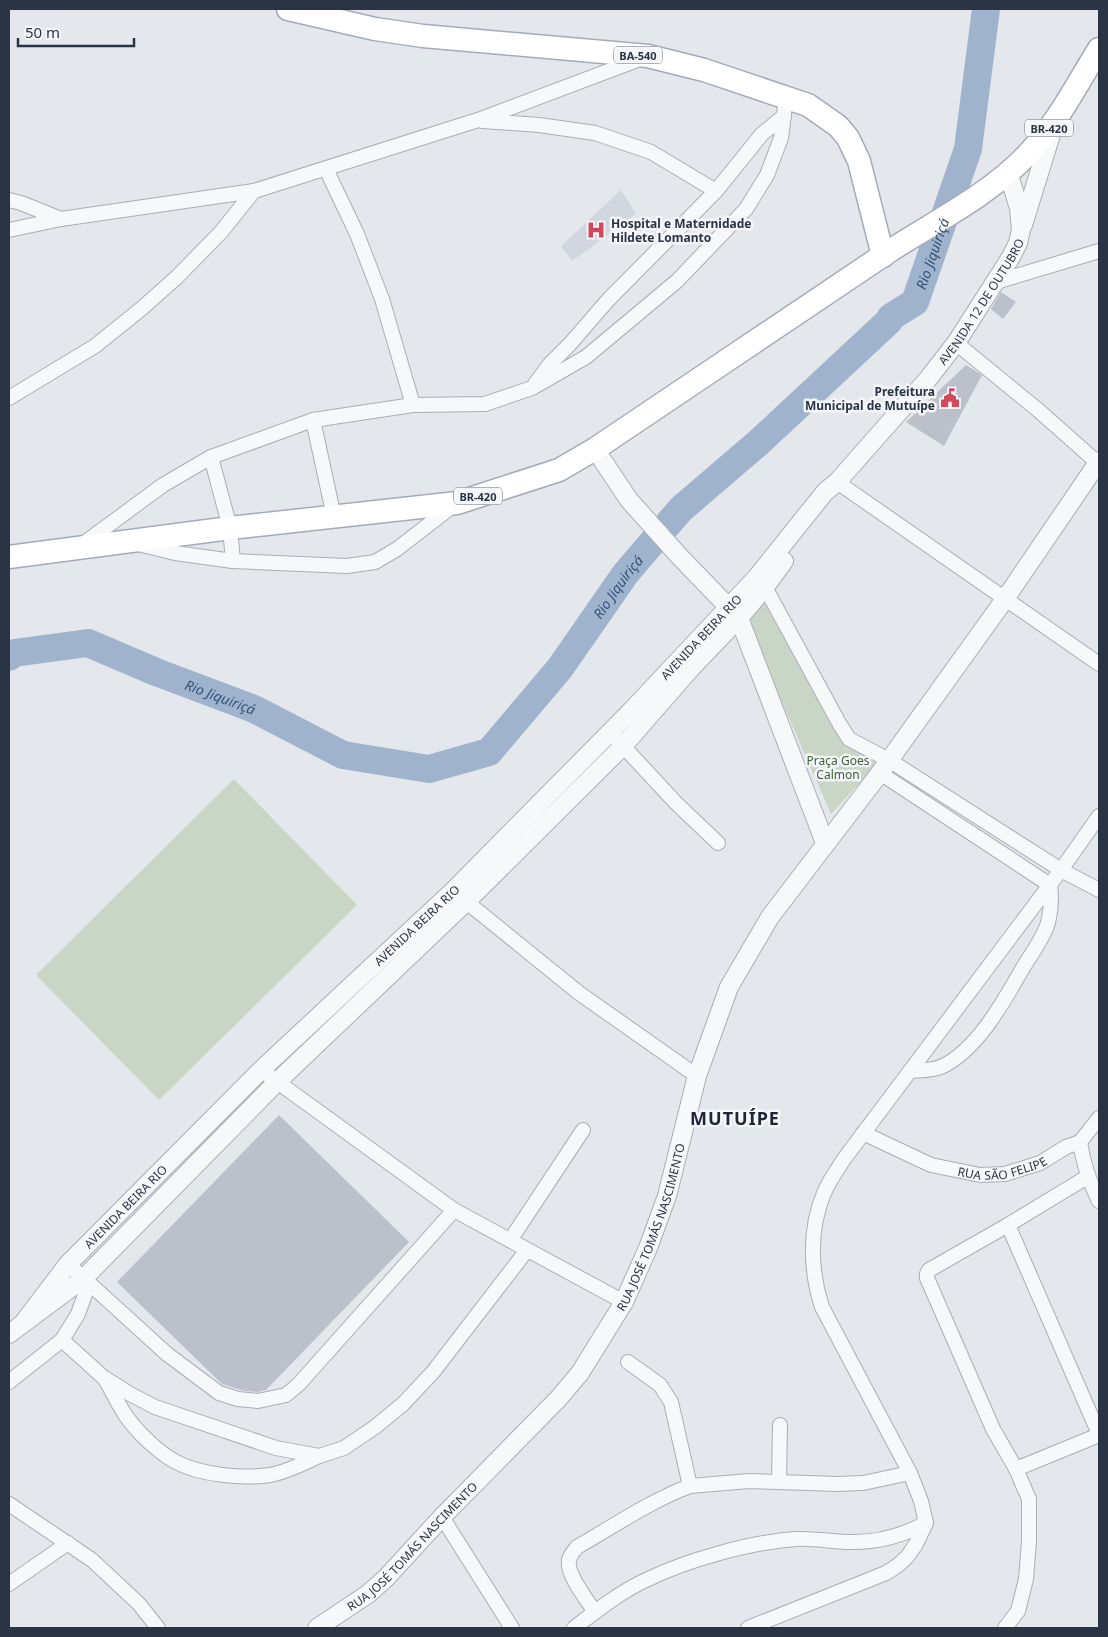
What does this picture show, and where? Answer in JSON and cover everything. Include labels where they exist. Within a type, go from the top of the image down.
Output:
[{"type":"main road","name":"BA-540","points":[[288,9],[375,29],[423,36],[648,56],[704,70],[785,107],[808,105],[838,126],[848,138],[859,161],[886,254]]},
{"type":"main road","name":"BR-420","points":[[9,557],[230,528],[457,503],[559,470],[595,450],[886,254],[982,193],[1026,156],[1055,120],[1099,48]]},
{"type":"street","points":[[9,230],[61,219],[254,191],[478,120],[648,56]]},
{"type":"street","points":[[532,388],[549,365],[608,300],[716,190],[785,107]]},
{"type":"street","points":[[78,548],[163,485],[211,457],[313,420],[413,405],[485,404],[532,388],[586,357],[678,281],[746,209],[767,175],[781,138],[785,107]]},
{"type":"street","points":[[478,120],[539,125],[595,133],[652,152],[716,190]]},
{"type":"street","points":[[1021,230],[1055,120]]},
{"type":"street","points":[[326,169],[357,234],[382,299],[413,405]]},
{"type":"street","name":"AVENIDA 12 DE OUTUBRO","points":[[761,582],[825,492],[837,482],[928,379],[956,343],[996,282],[1018,243],[1021,230],[1018,208],[1008,172]]},
{"type":"street","points":[[9,398],[95,346],[141,309],[177,277],[221,232],[254,191]]},
{"type":"street","points":[[9,200],[61,219]]},
{"type":"street","points":[[996,282],[1099,251]]},
{"type":"street","points":[[956,343],[1099,463]]},
{"type":"street","points":[[313,420],[334,517]]},
{"type":"street","points":[[595,450],[629,500],[734,613],[825,843]]},
{"type":"street","points":[[211,457],[230,528],[233,561]]},
{"type":"street","name":"RUA JOSÉ TOMÁS NASCIMENTO","points":[[317,1628],[368,1594],[386,1578],[580,1373],[624,1302],[648,1248],[667,1196],[696,1076],[729,987],[770,917],[885,766],[1005,599],[1099,463]]},
{"type":"street","points":[[837,482],[1099,664]]},
{"type":"street","points":[[126,541],[175,553],[233,561],[346,566],[375,562],[397,549],[457,503]]},
{"type":"street","points":[[761,582],[839,724],[849,738],[977,837],[1050,885],[1052,898],[1048,924],[1042,938],[1000,1007],[962,1052],[944,1065],[931,1070],[910,1071]]},
{"type":"street","name":"AVENIDA BEIRA RIO","points":[[24,1322],[68,1264],[261,1070],[460,897],[623,746],[692,667],[761,582]]},
{"type":"street","name":"AVENIDA BEIRA RIO","points":[[24,1322],[87,1281],[276,1082],[460,897],[610,732],[734,613]]},
{"type":"street","points":[[610,732],[676,803],[718,843]]},
{"type":"street","points":[[885,766],[986,822],[1061,870],[1099,890]]},
{"type":"street","points":[[748,1628],[886,1573],[897,1566],[916,1544],[926,1523],[921,1501],[910,1473],[822,1307],[816,1287],[813,1252],[813,1234],[820,1205],[825,1191],[863,1133],[1050,885],[1099,816]]},
{"type":"street","points":[[977,837],[986,822]]},
{"type":"street","points":[[460,897],[579,993],[696,1076]]},
{"type":"street","points":[[261,1070],[454,1210],[511,1239],[527,1250],[624,1302]]},
{"type":"street","points":[[1099,1118],[1080,1142],[1082,1160],[1087,1176],[1099,1201]]},
{"type":"street","points":[[511,1239],[583,1130]]},
{"type":"street","name":"RUA SÃO FELIPE","points":[[863,1133],[931,1165],[980,1175],[1005,1174],[1040,1163],[1066,1147],[1080,1142]]},
{"type":"street","points":[[1005,1628],[1018,1611],[1026,1579],[1029,1541],[1029,1499],[1016,1469],[993,1429],[927,1278],[927,1274],[929,1270],[1008,1225],[1087,1176]]},
{"type":"street","points":[[68,1264],[167,1354],[220,1393],[238,1399],[258,1401],[286,1395],[299,1384],[454,1210]]},
{"type":"street","points":[[1008,1225],[1099,1435],[1016,1469]]},
{"type":"street","points":[[103,1377],[127,1417],[150,1442],[176,1462],[206,1472],[240,1476],[270,1475],[344,1448],[375,1427],[403,1404],[433,1372],[527,1250]]},
{"type":"street","points":[[9,1382],[62,1340],[78,1314],[87,1281]]},
{"type":"street","points":[[9,1334],[24,1322]]},
{"type":"street","points":[[62,1340],[103,1377],[155,1407],[276,1448],[319,1456]]},
{"type":"street","points":[[628,1362],[660,1385],[672,1402],[690,1486]]},
{"type":"street","points":[[779,1482],[780,1426]]},
{"type":"street","points":[[595,1612],[568,1569],[571,1554],[577,1547],[671,1493],[690,1486],[749,1481],[863,1483],[910,1473]]},
{"type":"street","points":[[9,1504],[92,1560],[139,1604],[158,1628]]},
{"type":"street","points":[[442,1517],[512,1628]]},
{"type":"street","points":[[574,1628],[645,1580],[686,1564],[728,1551],[796,1539],[852,1542],[874,1541],[910,1532],[926,1523]]},
{"type":"street","points":[[9,1584],[68,1543]]},
{"type":"shaded area","name":"Hospital e Maternidade Hildete Lomanto","points":[[621,190],[636,214],[572,261],[561,246]]},
{"type":"green space","name":"Praça Goes Calmon","points":[[765,597],[845,742],[877,764],[831,814],[746,620]]},
{"type":"green space","points":[[234,779],[357,905],[159,1100],[36,975]]},
{"type":"building","points":[[1001,292],[1016,302],[1003,319],[991,309]]},
{"type":"building","name":"Prefeitura Municipal de Mutuípe","points":[[966,365],[982,375],[944,446],[906,422]]},
{"type":"building","points":[[279,1115],[409,1242],[266,1390],[258,1392],[244,1391],[222,1384],[117,1282]]},
{"type":"waterway","name":"Rio Jiquiriçá","points":[[9,657],[14,653],[88,643],[156,672],[254,709],[343,755],[429,769],[489,752],[560,668],[626,573],[681,509],[758,443],[889,321],[891,317],[915,302],[968,149],[986,9]]},
{"type":"place","name":"Hospital e Maternidade Hildete Lomanto","points":[[596,230]]},
{"type":"place","name":"Prefeitura Municipal de Mutuípe","points":[[950,398]]},
{"type":"district","name":"MUTUÍPE","points":[[735,1118]]}]
